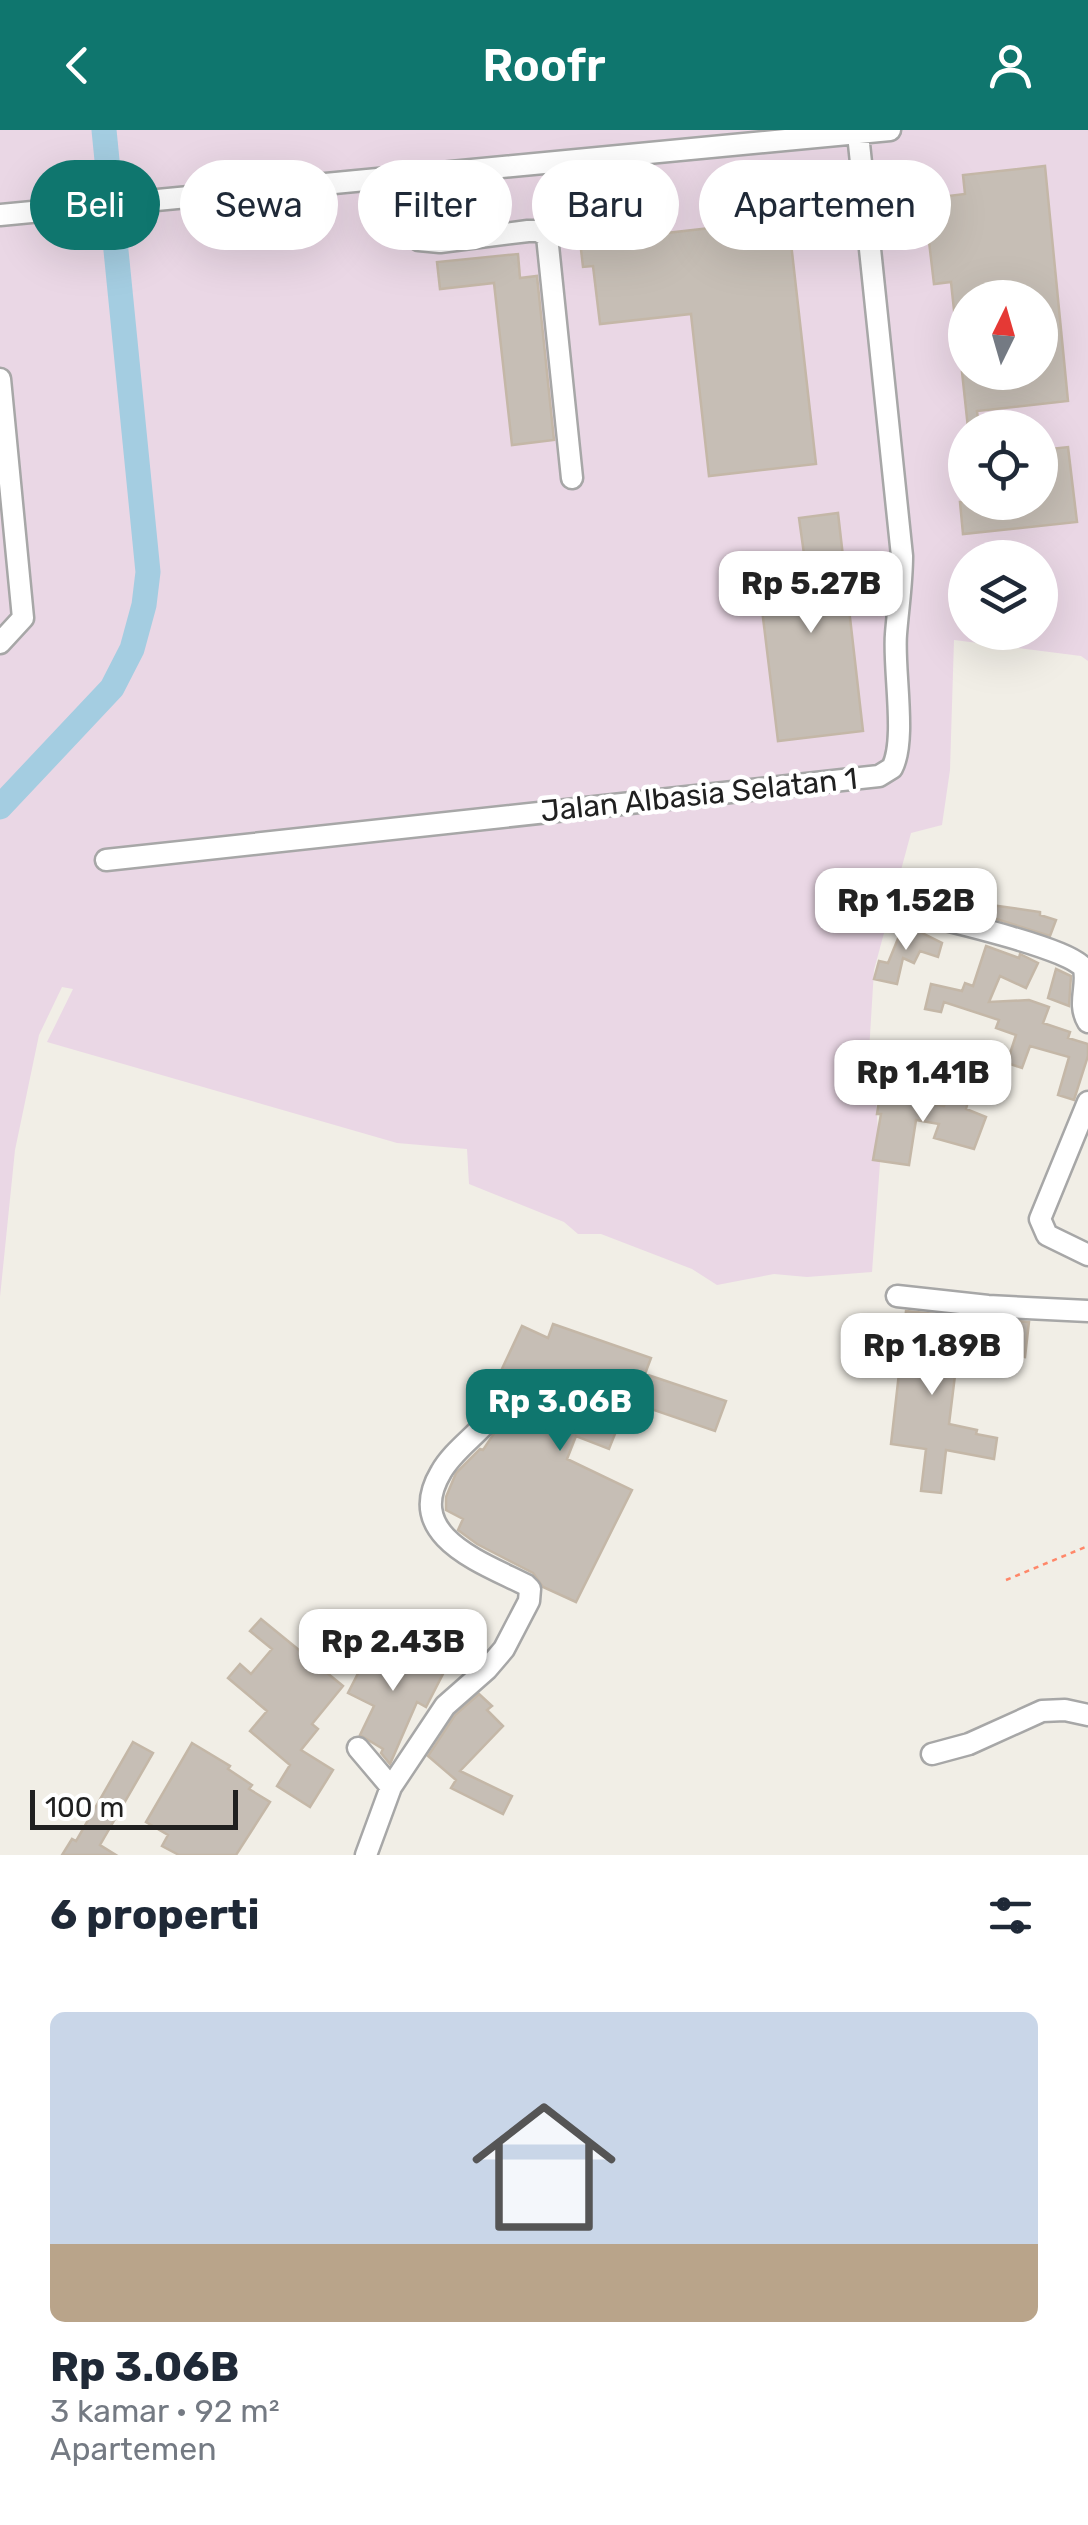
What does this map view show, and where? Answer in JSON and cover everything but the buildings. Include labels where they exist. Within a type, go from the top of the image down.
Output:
[{"type":"street","points":[[512,168],[890,130]]},
{"type":"street","name":"Jalan Albasia Selatan 1","points":[[106,860],[879,776],[892,768],[898,750],[896,632],[902,556],[858,134]]},
{"type":"street","points":[[0,215],[358,183]]},
{"type":"street","points":[[512,233],[538,231],[546,236],[572,478]]},
{"type":"street","points":[[0,379],[23,618],[0,643]]},
{"type":"street","points":[[899,909],[987,930],[1073,958],[1086,971],[1083,1012],[1088,1022]]},
{"type":"street","points":[[1088,1102],[1040,1219],[1047,1235],[1088,1255]]},
{"type":"street","points":[[897,1296],[1088,1311]]},
{"type":"street","points":[[366,1855],[392,1787],[445,1706],[487,1669],[504,1648],[529,1601],[530,1589],[526,1585],[446,1542],[432,1514],[432,1493],[442,1470],[484,1425]]},
{"type":"street","points":[[932,1754],[969,1744],[1042,1711],[1088,1715]]},
{"type":"street","points":[[358,1748],[392,1787]]},
{"type":"path","points":[[1006,1580],[1088,1546]]},
{"type":"shaded area","points":[[0,130],[1088,130],[1088,661],[1081,656],[1033,650],[1058,650],[1058,540],[948,540],[948,650],[954,650],[950,770],[942,825],[911,833],[874,970],[868,1068],[876,1100],[880,1163],[872,1272],[807,1277],[774,1274],[717,1285],[692,1269],[601,1234],[578,1234],[564,1222],[469,1184],[467,1149],[397,1143],[47,1042],[73,989],[62,987],[39,1035],[15,1150],[0,1297]]},
{"type":"waterway","points":[[0,807],[112,688],[132,649],[144,605],[148,572],[104,130]]}]
